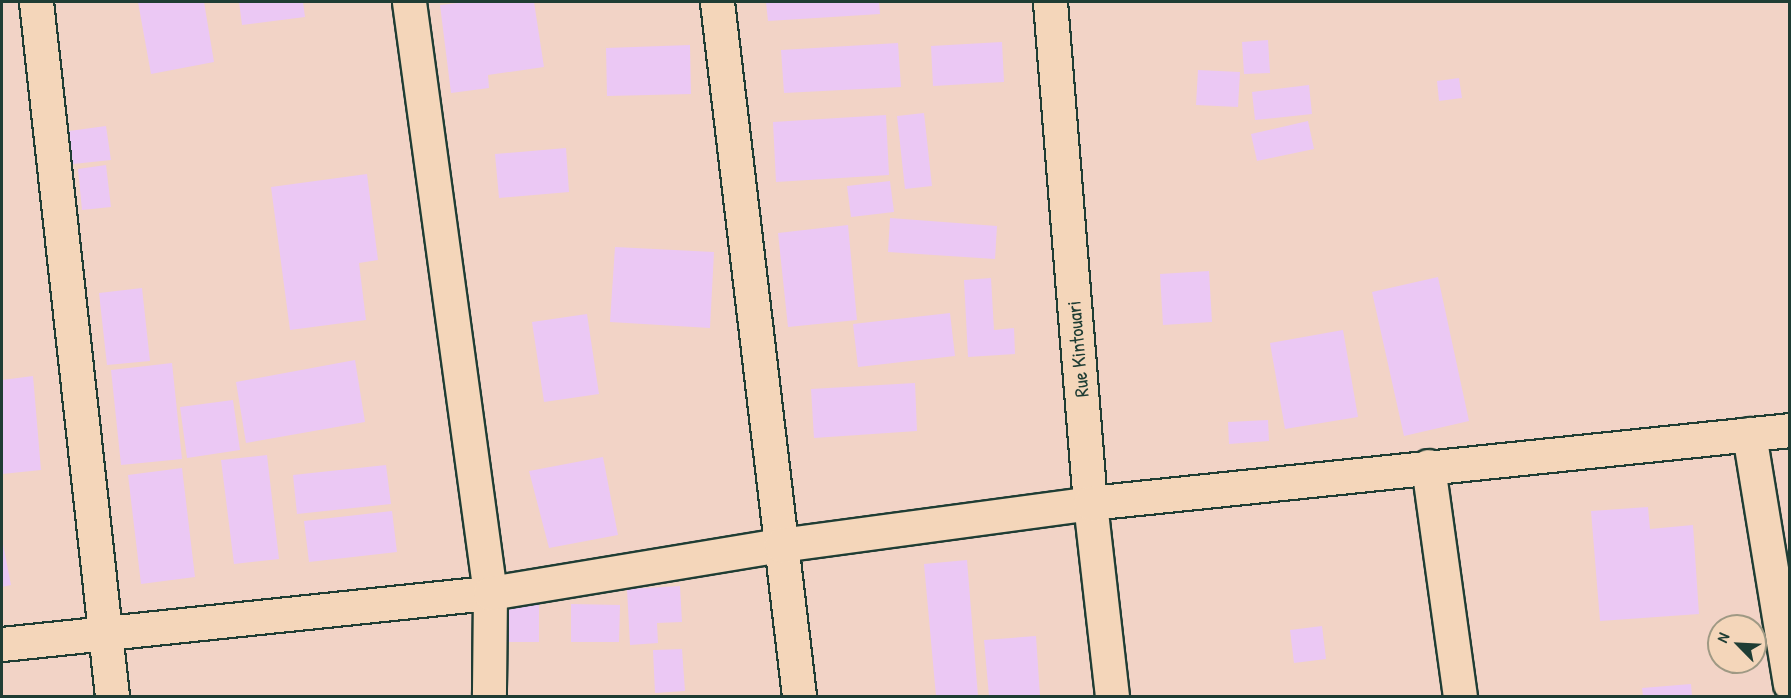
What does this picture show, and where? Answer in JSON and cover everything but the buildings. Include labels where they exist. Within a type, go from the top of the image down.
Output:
[{"type":"street","points":[[36,2],[112,696]]},
{"type":"street","points":[[409,2],[490,593],[489,696]]},
{"type":"street","points":[[717,2],[799,696]]},
{"type":"street","name":"Rue Kintouari","points":[[1050,2],[1090,503],[1113,696]]},
{"type":"street","points":[[2,644],[106,635],[490,593],[781,544],[1090,503],[1790,430]]},
{"type":"street","points":[[1749,434],[1790,684]]},
{"type":"street","points":[[1428,466],[1460,696]]}]
